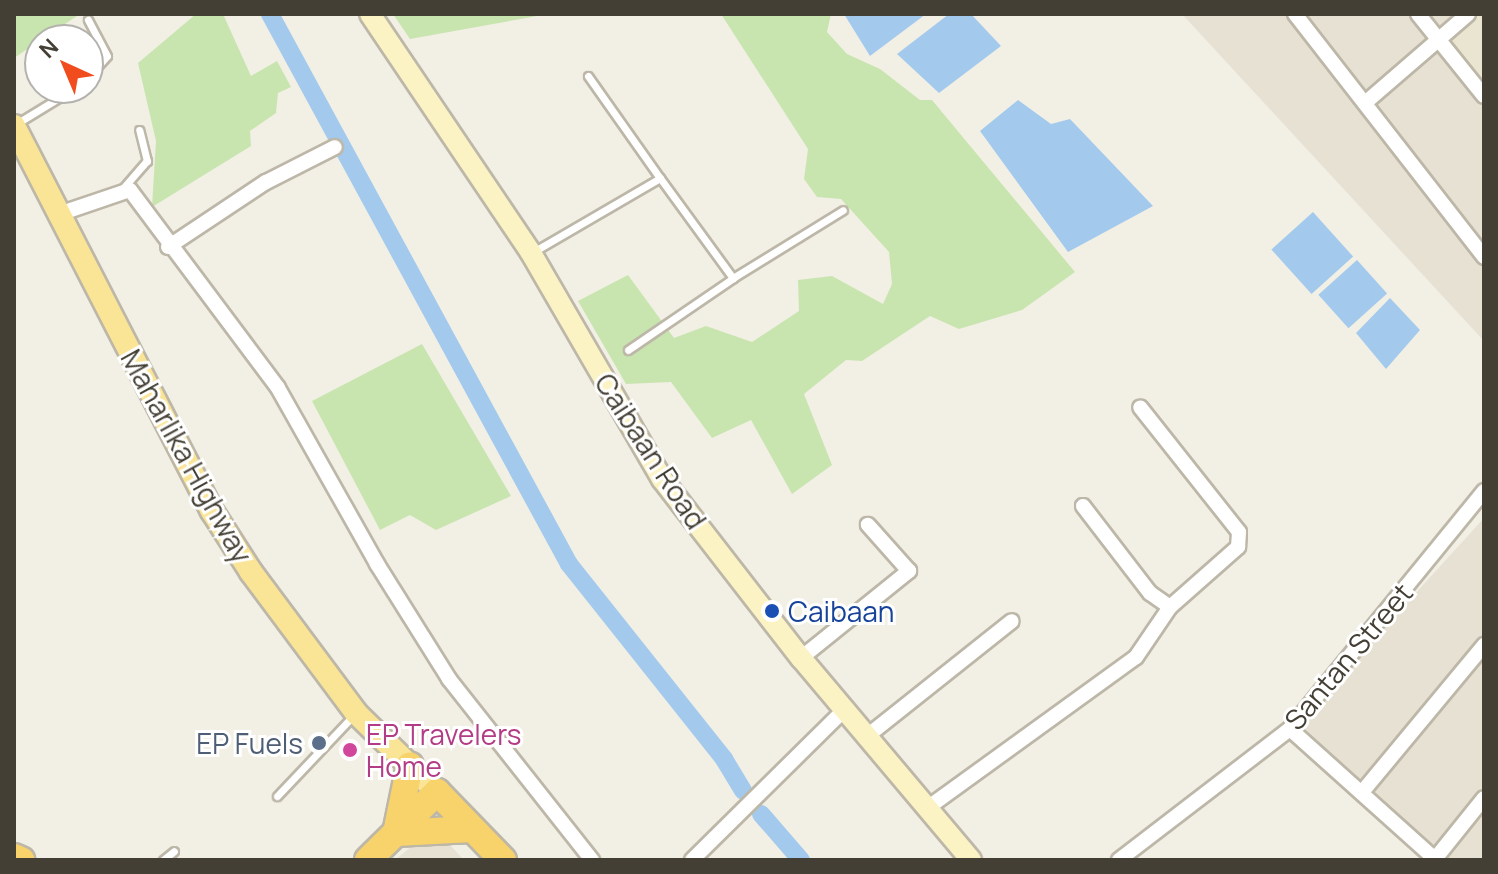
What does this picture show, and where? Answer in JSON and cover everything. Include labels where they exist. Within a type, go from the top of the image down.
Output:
[{"type":"highway","points":[[396,833],[410,765]]},
{"type":"highway","points":[[368,860],[437,792]]},
{"type":"highway","name":"Maharlika Highway","points":[[437,792],[503,860]]},
{"type":"highway","points":[[396,833],[472,829]]},
{"type":"highway","points":[[14,857],[21,860]]},
{"type":"main road","name":"Maharlika Highway","points":[[14,126],[212,511],[251,572],[356,713],[437,792]]},
{"type":"street","name":"Caibaan Road","points":[[370,14],[531,253],[662,479],[801,658],[971,860]]},
{"type":"street","points":[[1295,14],[1484,257]]},
{"type":"street","points":[[1418,14],[1484,96]]},
{"type":"street","points":[[1365,103],[1468,14]]},
{"type":"street","points":[[168,247],[266,182],[335,147]]},
{"type":"street","points":[[59,214],[123,189],[130,190],[168,247],[278,388],[377,564],[449,679],[592,860]]},
{"type":"street","points":[[926,809],[1136,657],[1170,607],[1238,547],[1239,532],[1140,407]]},
{"type":"street","name":"Santan Street","points":[[1119,860],[1290,729],[1484,491]]},
{"type":"street","points":[[1083,506],[1150,593],[1170,607]]},
{"type":"street","points":[[801,658],[909,571],[868,525]]},
{"type":"street","points":[[866,737],[1012,621]]},
{"type":"street","points":[[1363,791],[1484,645]]},
{"type":"street","points":[[692,860],[844,710]]},
{"type":"street","points":[[1290,729],[1363,791],[1436,860],[1484,798]]},
{"type":"lane","points":[[88,20],[90,24]]},
{"type":"lane","points":[[588,76],[733,278]]},
{"type":"lane","points":[[14,126],[49,104]]},
{"type":"lane","points":[[123,189],[147,161],[139,130]]},
{"type":"lane","points":[[531,253],[660,178]]},
{"type":"lane","points":[[628,350],[733,278],[843,210]]},
{"type":"lane","points":[[277,796],[356,713]]},
{"type":"lane","points":[[163,860],[174,851]]},
{"type":"shaded area","points":[[1182,14],[1484,14],[1484,341]]},
{"type":"shaded area","points":[[1479,14],[1484,14],[1484,82],[1449,39]]},
{"type":"shaded area","points":[[1484,518],[1484,860],[1450,860],[1293,728]]},
{"type":"shaded area","points":[[445,840],[464,860],[395,860],[413,845]]},
{"type":"green space","points":[[14,14],[80,14],[65,24],[24,24],[24,51],[14,58]]},
{"type":"green space","points":[[196,14],[223,14],[251,76],[277,61],[291,87],[278,93],[276,113],[250,131],[251,146],[152,207],[156,141],[138,63]]},
{"type":"green space","points":[[393,14],[548,14],[410,39]]},
{"type":"green space","points":[[721,14],[831,14],[827,32],[847,54],[880,69],[920,100],[932,100],[1075,272],[1022,310],[959,329],[930,316],[862,361],[846,360],[804,394],[832,465],[792,494],[751,420],[712,438],[671,382],[626,384],[578,301],[628,275],[674,338],[706,326],[752,342],[799,311],[798,280],[832,276],[883,304],[892,284],[889,252],[841,199],[817,197],[804,179],[808,149]]},
{"type":"green space","points":[[422,344],[511,496],[436,530],[410,515],[380,530],[312,401]]},
{"type":"water","points":[[844,14],[926,14],[870,56]]},
{"type":"water","points":[[949,14],[971,14],[1001,46],[939,93],[897,54]]},
{"type":"water","points":[[1018,100],[1051,124],[1070,119],[1153,206],[1068,252],[980,131]]},
{"type":"water","points":[[1313,212],[1353,257],[1312,294],[1271,249]]},
{"type":"water","points":[[1357,260],[1387,293],[1348,328],[1318,295]]},
{"type":"water","points":[[1390,298],[1420,330],[1386,369],[1356,333]]},
{"type":"waterway","points":[[270,14],[569,564],[724,759],[743,791]]},
{"type":"waterway","points":[[761,814],[801,860]]},
{"type":"place","name":"Caibaan","points":[[772,611]]},
{"type":"place","name":"EP Fuels","points":[[319,743]]},
{"type":"place","name":"EP Travelers Home","points":[[350,750]]}]
